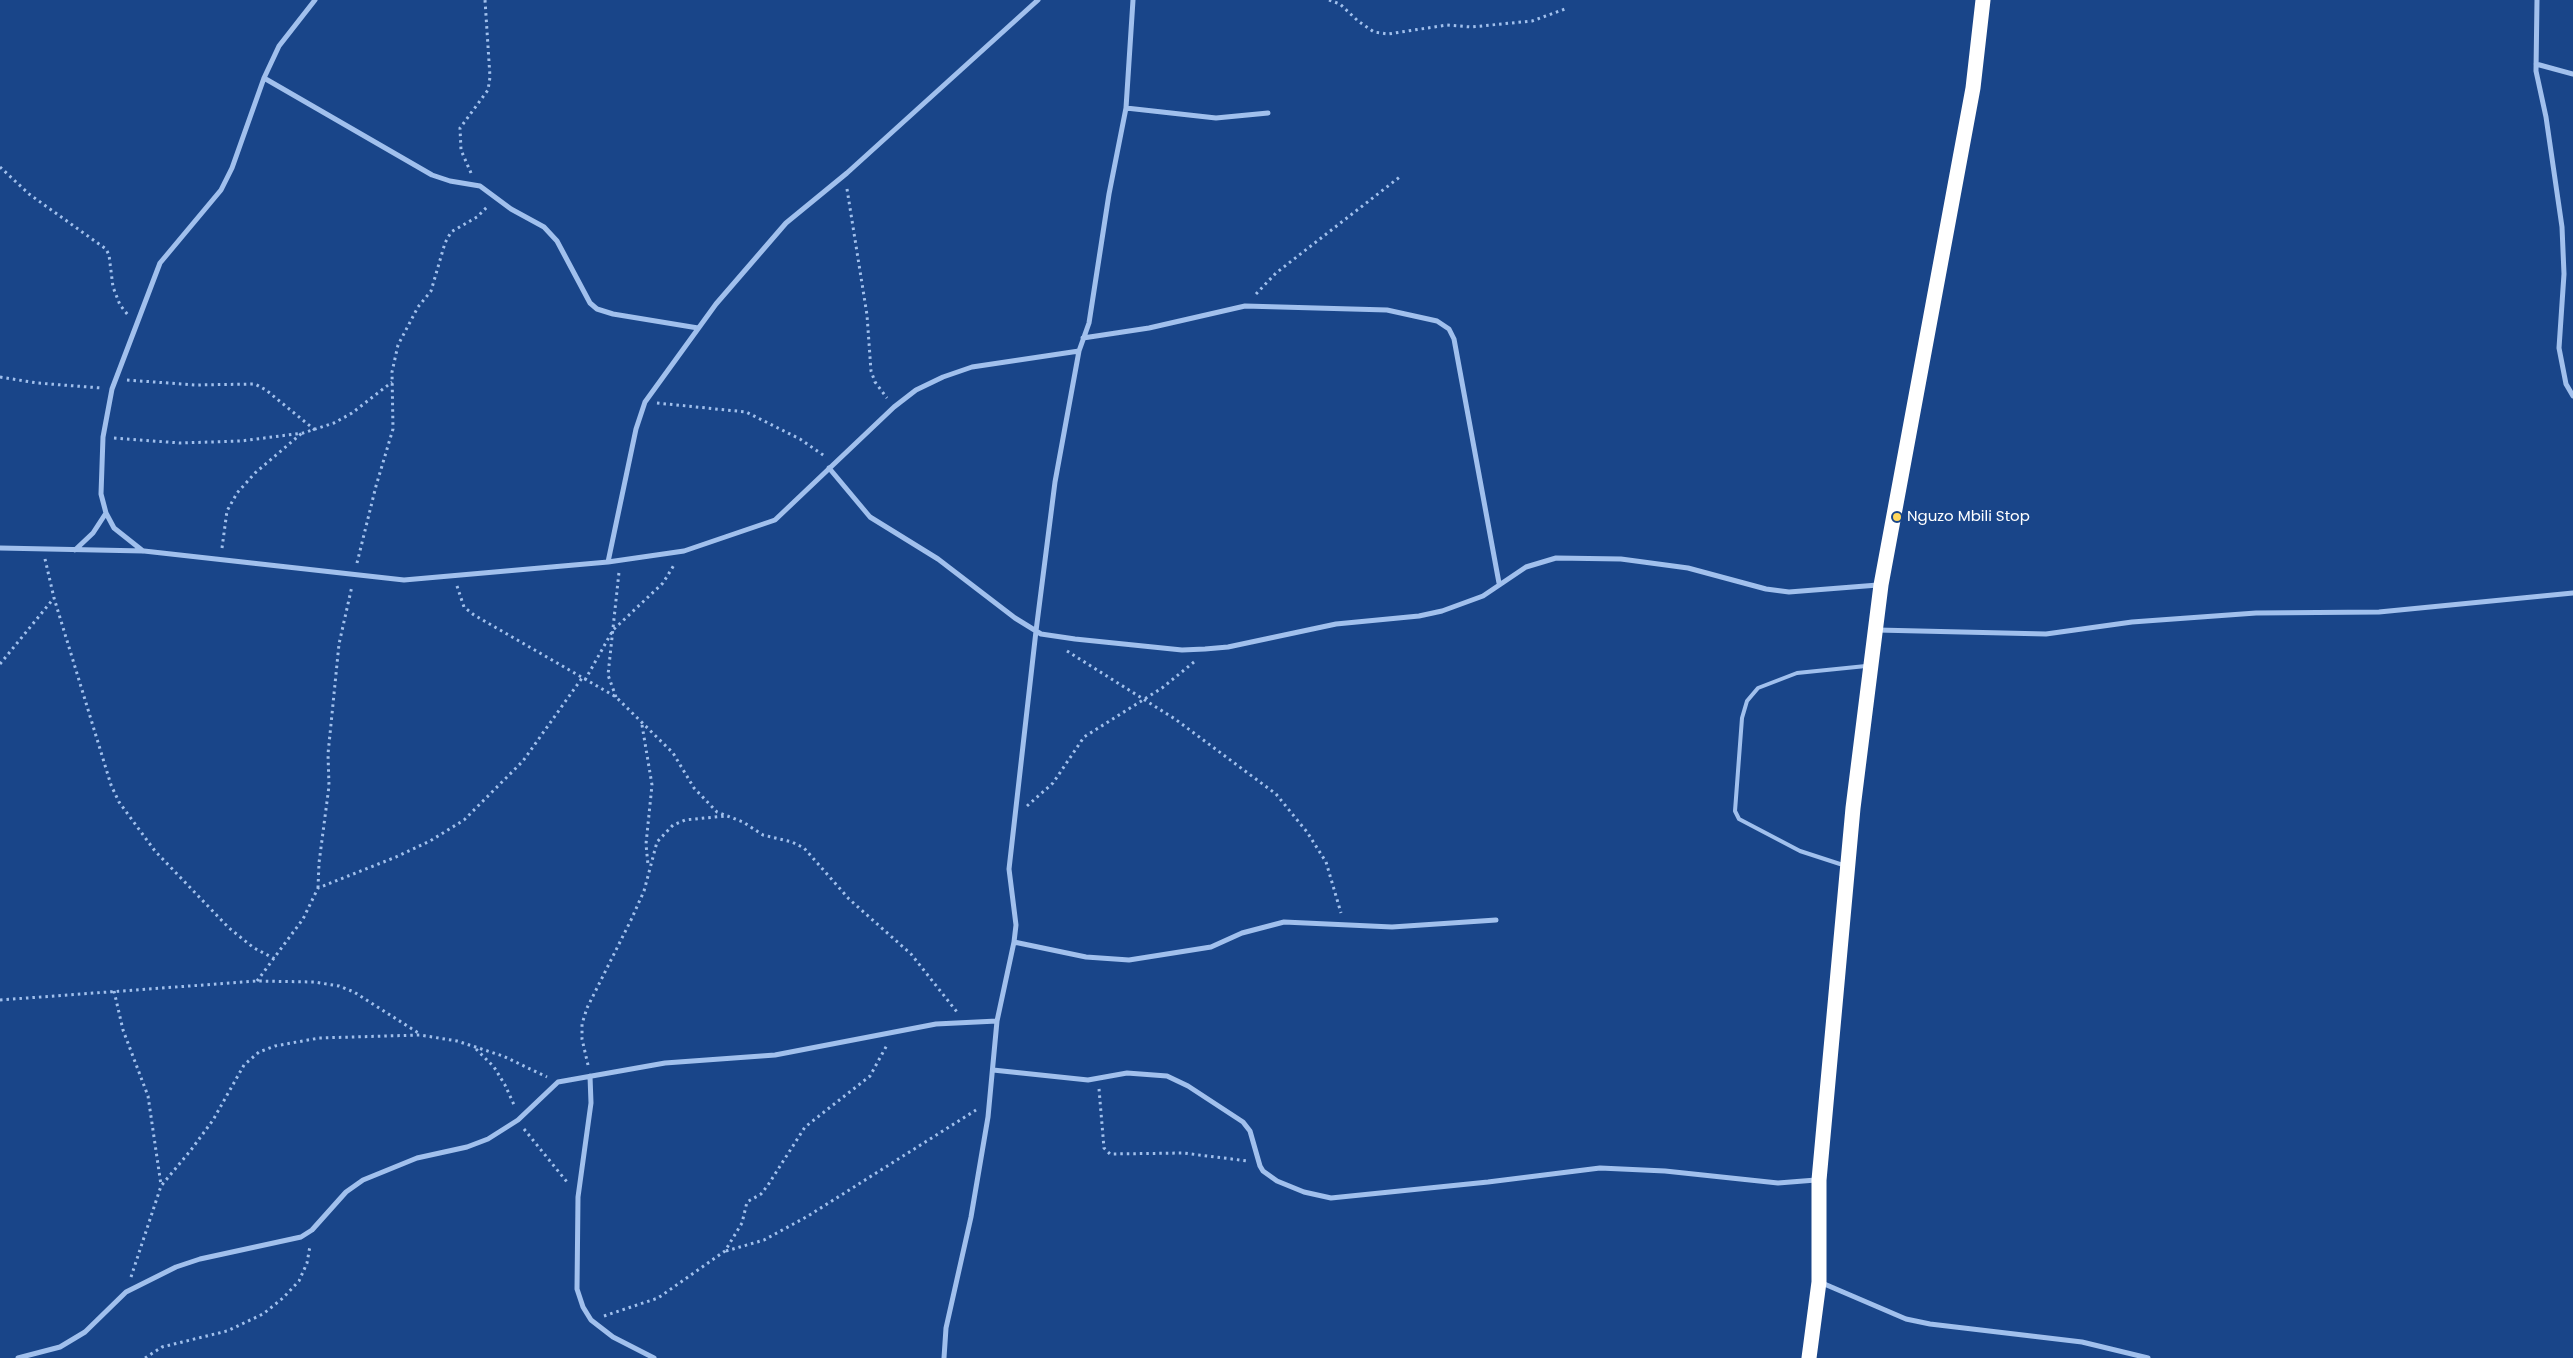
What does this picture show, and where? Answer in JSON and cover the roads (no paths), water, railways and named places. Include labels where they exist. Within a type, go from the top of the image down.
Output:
[{"type":"highway","points":[[1809,1358],[1819,1282],[1819,1180],[1848,866],[1881,585],[1973,88],[1984,0]]},
{"type":"street","points":[[144,551],[114,528],[106,513],[101,494],[103,437],[112,389],[160,263],[208,208],[232,168],[264,78],[279,46],[315,0]]},
{"type":"street","points":[[608,562],[636,429],[645,402],[698,328],[750,262],[786,223],[847,173],[1038,0]]},
{"type":"street","points":[[944,1358],[946,1328],[970,1217],[990,1101],[997,1021],[1014,942],[1016,925],[1009,869],[1014,815],[1056,482],[1079,351],[1089,323],[1108,194],[1126,108],[1133,0]]},
{"type":"street","points":[[2537,0],[2536,64],[2562,227],[2564,274],[2560,348],[2566,384],[2573,396]]},
{"type":"street","points":[[2536,64],[2573,74]]},
{"type":"street","points":[[264,78],[432,175],[450,181],[480,186],[495,198],[544,227],[557,241],[590,303],[597,309],[613,314],[698,328]]},
{"type":"street","points":[[1126,108],[1216,118],[1268,113]]},
{"type":"street","points":[[1083,338],[1157,326],[1245,306],[1387,310],[1437,321],[1448,329],[1454,339],[1458,355],[1499,583]]},
{"type":"street","points":[[0,548],[144,551],[404,580],[619,561],[684,551],[775,520],[894,407],[916,390],[943,377],[972,367],[1079,351]]},
{"type":"street","points":[[829,468],[870,517],[938,559],[1038,633],[1182,650],[1228,647],[1336,624],[1435,612],[1482,596],[1526,567],[1556,558],[1621,559],[1688,568],[1766,589],[1789,592],[1881,585]]},
{"type":"street","points":[[75,550],[93,532],[106,513]]},
{"type":"street","points":[[1876,630],[2046,634],[2132,622],[2256,613],[2379,612],[2573,593]]},
{"type":"street","points":[[1014,942],[1086,957],[1129,960],[1211,946],[1268,924],[1298,922],[1392,927],[1496,920]]},
{"type":"street","points":[[18,1358],[39,1355],[60,1347],[85,1332],[126,1292],[169,1270],[194,1261],[288,1241],[312,1230],[346,1192],[363,1180],[417,1158],[467,1147],[488,1139],[518,1120],[558,1082],[666,1063],[775,1055],[936,1024],[997,1021]]},
{"type":"street","points":[[993,1070],[1097,1079],[1127,1073],[1149,1073],[1166,1076],[1188,1086],[1243,1122],[1250,1131],[1256,1146],[1260,1166],[1277,1180],[1304,1192],[1331,1198],[1600,1168],[1665,1171],[1778,1183],[1819,1180]]},
{"type":"street","points":[[590,1076],[591,1103],[578,1196],[577,1289],[582,1307],[591,1320],[613,1337],[654,1358]]},
{"type":"street","points":[[1819,1282],[1906,1319],[1930,1324],[2082,1342],[2148,1358]]},
{"type":"lane","points":[[1848,866],[1800,851],[1739,819],[1735,810],[1742,718],[1747,701],[1758,688],[1797,673],[1872,666]]},
{"type":"place","name":"Nguzo Mbili Stop","points":[[1897,517]]}]
